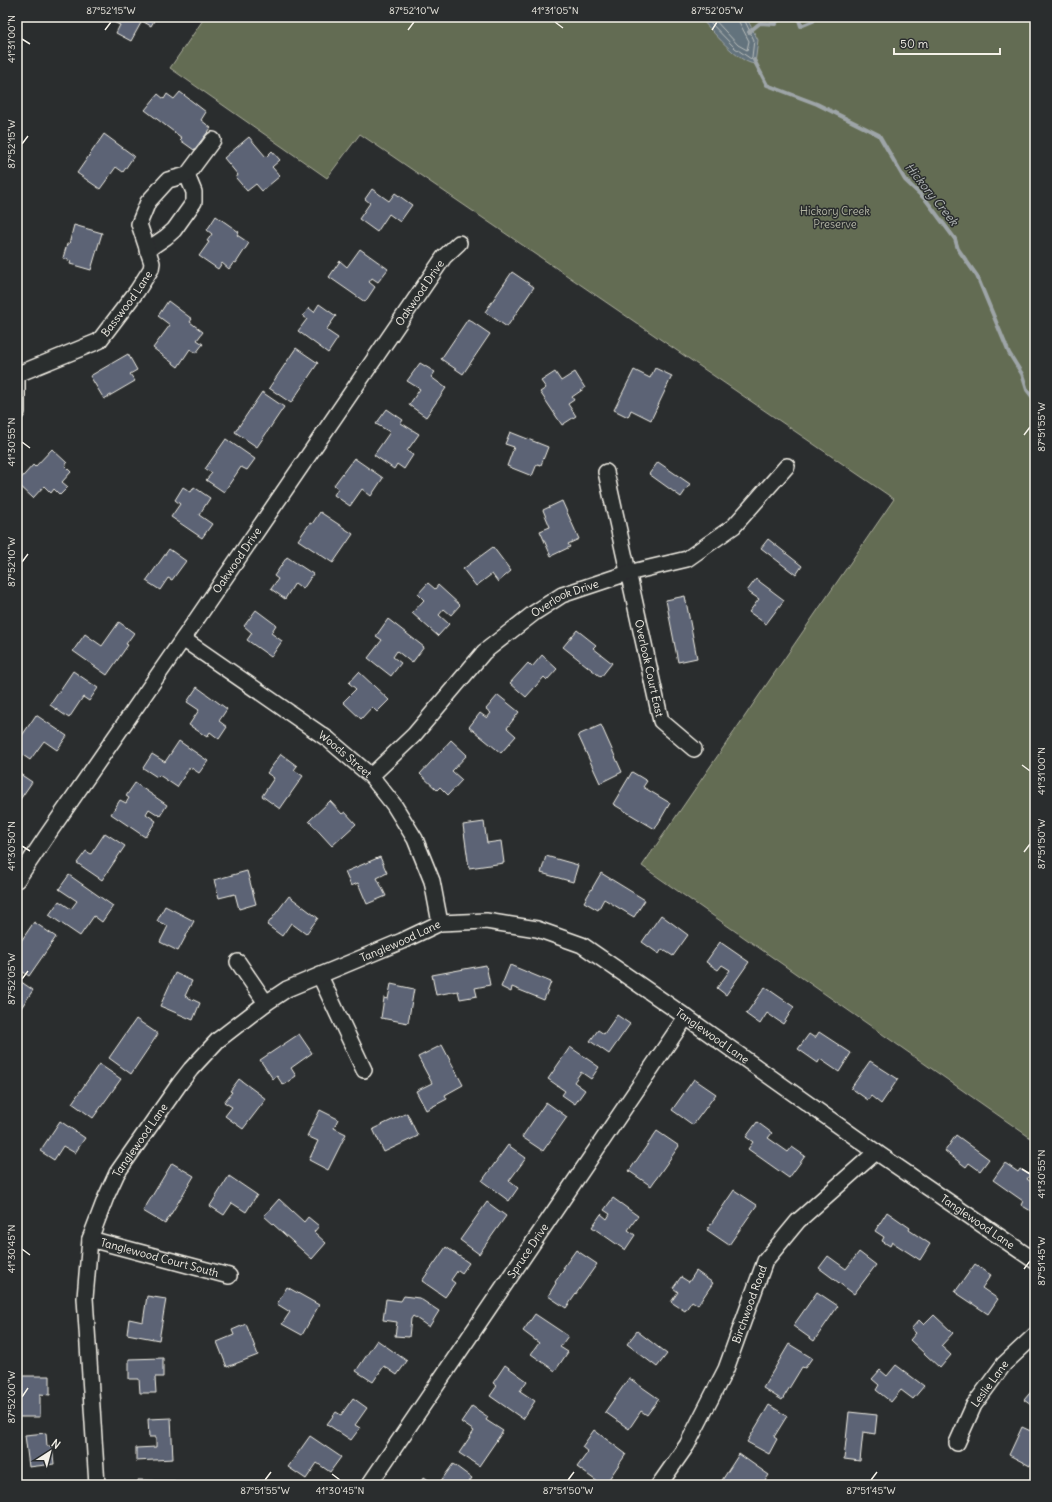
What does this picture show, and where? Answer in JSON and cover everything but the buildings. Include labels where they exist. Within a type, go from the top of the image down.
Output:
[{"type":"street","points":[[147,250],[174,230],[194,202],[194,192],[187,175],[213,140]]},
{"type":"street","name":"Basswood Lane","points":[[17,373],[99,341],[138,291],[151,269],[152,263],[139,224],[148,202],[168,180],[187,175]]},
{"type":"street","name":"Oakwood Drive","points":[[17,880],[444,257],[459,243]]},
{"type":"street","points":[[17,373],[17,412]]},
{"type":"street","name":"Overlook Drive","points":[[371,776],[414,735],[484,652],[515,627],[562,595],[628,573],[687,559],[734,526],[787,466]]},
{"type":"street","name":"Overlook Court East","points":[[606,472],[661,721],[694,749]]},
{"type":"street","name":"Woods Street","points":[[182,639],[329,740],[371,776],[394,805],[415,839],[432,882],[440,923]]},
{"type":"street","name":"Tanglewood Lane","points":[[98,1485],[85,1298],[90,1239],[117,1173],[180,1083],[218,1040],[266,1003],[287,989],[440,923],[486,921],[537,929],[582,945],[876,1152],[1035,1261]]},
{"type":"street","points":[[238,962],[266,1003]]},
{"type":"street","points":[[320,976],[364,1070]]},
{"type":"street","name":"Spruce Drive","points":[[369,1485],[686,1017]]},
{"type":"street","name":"Birchwood Road","points":[[659,1485],[687,1444],[726,1369],[765,1261],[798,1221],[876,1152]]},
{"type":"street","name":"Tanglewood Court South","points":[[90,1239],[229,1276]]},
{"type":"street","name":"Leslie Lane","points":[[957,1443],[974,1405],[1004,1364],[1035,1335]]},
{"type":"green space","name":"Hickory Creek Preserve","points":[[205,17],[1035,17],[1035,1141],[642,866],[894,499],[360,134],[327,178],[170,68]]},
{"type":"water","points":[[699,17],[746,17],[758,40],[755,64],[748,62],[733,52]]},
{"type":"waterway","points":[[749,32],[760,23],[775,24],[780,17]]},
{"type":"waterway","points":[[798,17],[801,26],[813,21],[816,17]]},
{"type":"waterway","name":"Hickory Creek","points":[[754,60],[767,85],[817,104],[879,135],[905,180],[926,200],[955,239],[958,249],[977,276],[1009,353],[1022,374],[1027,390],[1035,400]]}]
